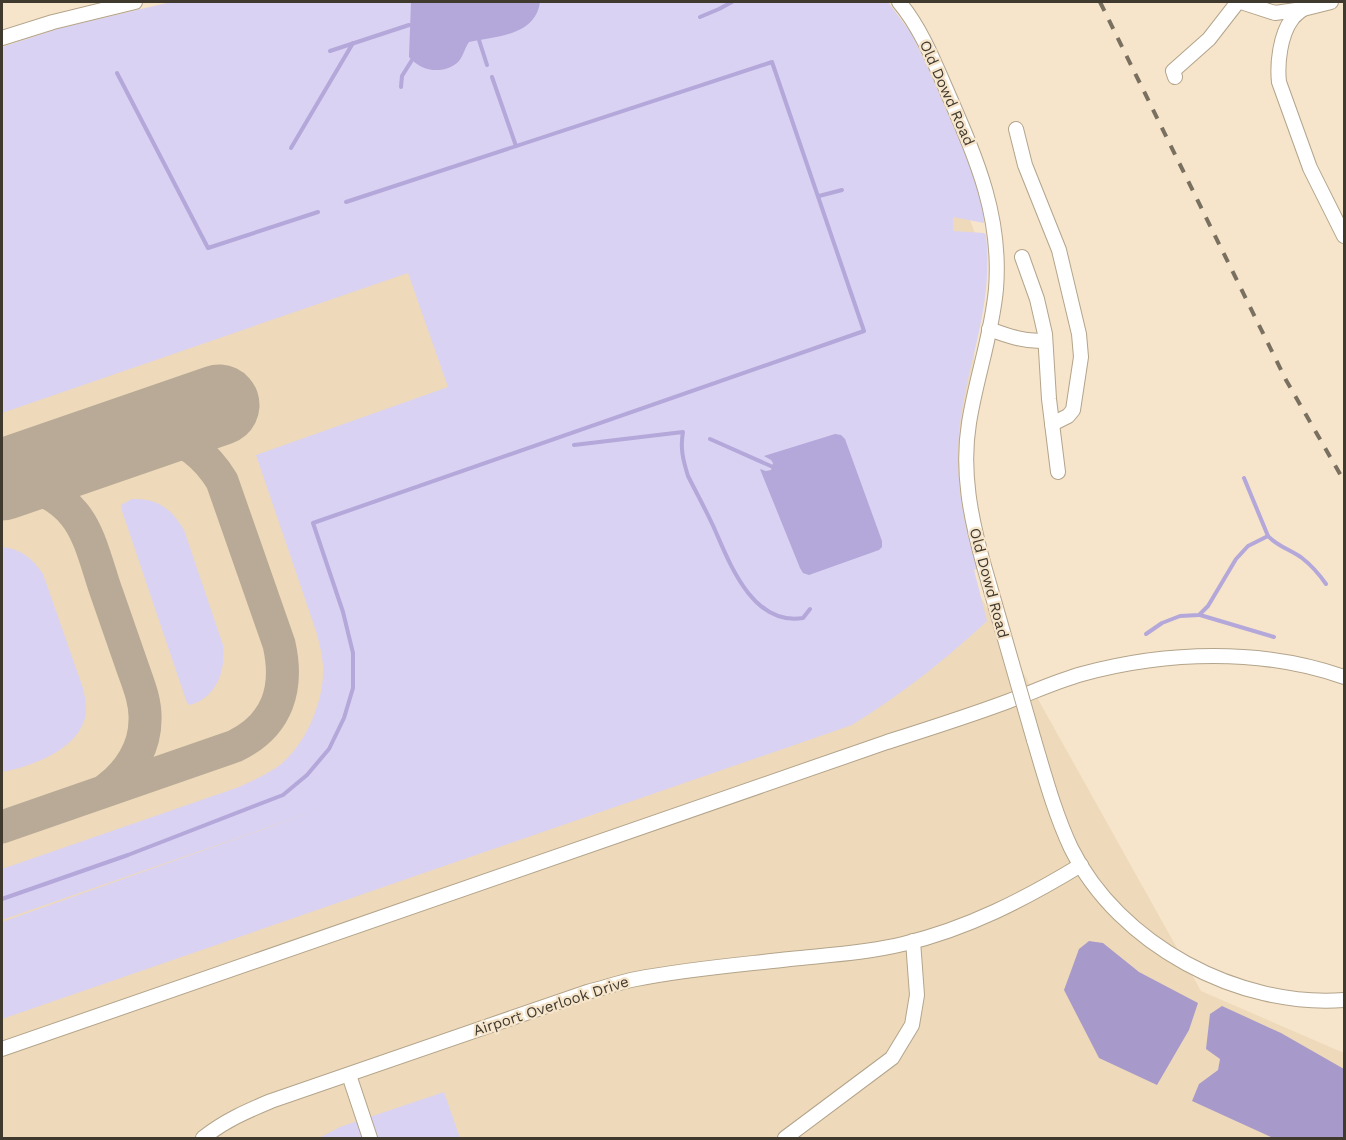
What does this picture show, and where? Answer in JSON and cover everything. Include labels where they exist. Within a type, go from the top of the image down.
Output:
[{"type":"street","points":[[2,38],[53,22],[135,2]]},
{"type":"street","name":"Old Dowd Road","points":[[899,2],[920,33],[972,149],[989,197],[995,230],[996,290],[972,402],[966,449],[968,500],[984,566],[1053,806],[1072,849],[1096,887],[1125,920],[1163,951],[1210,976],[1262,993],[1325,1001],[1344,1000]]},
{"type":"street","points":[[1175,77],[1173,71],[1209,39],[1237,3],[1241,2],[1275,13],[1331,2]]},
{"type":"street","points":[[1303,9],[1291,20],[1281,47],[1279,82],[1310,168],[1344,236]]},
{"type":"street","points":[[1016,129],[1025,165],[1059,250],[1079,334],[1081,357],[1073,410],[1068,416],[1052,424]]},
{"type":"street","points":[[1022,257],[1037,299],[1045,341],[1052,424],[1059,471]]},
{"type":"street","points":[[989,329],[1017,339],[1045,341]]},
{"type":"street","points":[[2,1049],[942,725],[1081,674],[1125,664],[1179,658],[1238,656],[1294,664],[1344,677]]},
{"type":"street","name":"Airport Overlook Drive","points":[[203,1138],[215,1128],[240,1114],[271,1101],[588,992],[634,979],[686,970],[855,952],[913,941],[957,928],[996,912],[1038,891],[1081,865]]},
{"type":"street","points":[[785,1138],[892,1058],[912,1025],[917,995],[913,941]]},
{"type":"street","points":[[348,1076],[370,1138]]},
{"type":"shaded area","points":[[171,2],[888,2],[911,33],[928,68],[969,163],[983,207],[984,223],[953,217],[953,231],[986,235],[987,262],[983,312],[962,407],[958,468],[961,502],[977,568],[974,570],[987,621],[922,676],[852,725],[2,1019],[2,922],[323,808],[2,920],[2,869],[239,787],[280,765],[297,747],[310,725],[319,700],[322,688],[322,659],[316,631],[256,455],[448,387],[408,273],[2,413],[2,47],[61,28]]},
{"type":"shaded area","points":[[411,2],[540,2],[537,13],[523,28],[502,36],[469,42],[457,63],[444,69],[432,70],[419,66],[409,57]]},
{"type":"shaded area","points":[[900,36],[978,241],[967,572],[1201,991],[1344,1053],[1344,1138],[2,1138],[2,57]]},
{"type":"shaded area","points":[[835,434],[845,439],[882,541],[882,547],[809,575],[803,573],[800,568],[760,469],[771,470],[773,463],[764,456]]},
{"type":"shaded area","points":[[132,499],[149,500],[162,506],[174,516],[184,530],[223,645],[223,664],[218,681],[207,696],[190,705],[187,703],[122,511],[121,505]]},
{"type":"shaded area","points":[[2,547],[26,555],[43,574],[83,688],[86,708],[79,732],[61,749],[38,762],[2,772]]},
{"type":"shaded area","points":[[1089,941],[1103,943],[1139,972],[1198,1003],[1189,1030],[1157,1085],[1099,1058],[1064,990],[1079,949]]},
{"type":"shaded area","points":[[1222,1006],[1281,1033],[1344,1069],[1344,1138],[1273,1138],[1192,1101],[1199,1084],[1218,1070],[1220,1059],[1206,1049],[1210,1014]]},
{"type":"shaded area","points":[[444,1092],[460,1138],[319,1138],[340,1127]]},
{"type":"waterway","points":[[700,17],[732,2]]},
{"type":"waterway","points":[[330,51],[409,25]]},
{"type":"waterway","points":[[479,40],[487,65]]},
{"type":"waterway","points":[[291,148],[353,43]]},
{"type":"waterway","points":[[401,87],[402,76],[412,60]]},
{"type":"waterway","points":[[2,899],[128,855],[283,795],[307,775],[329,749],[344,718],[353,688],[353,653],[343,612],[313,523],[864,331],[772,62],[346,202]]},
{"type":"waterway","points":[[117,73],[208,248],[318,212]]},
{"type":"waterway","points":[[492,77],[516,146]]},
{"type":"waterway","points":[[819,196],[842,190]]},
{"type":"waterway","points":[[574,445],[683,432],[682,454],[688,476],[737,576],[747,591],[771,613],[786,618],[803,618],[810,609]]},
{"type":"waterway","points":[[710,439],[773,467]]},
{"type":"waterway","points":[[1244,478],[1268,536],[1298,555],[1315,570],[1326,584]]},
{"type":"waterway","points":[[1146,634],[1162,623],[1180,616],[1199,615],[1208,606],[1236,559],[1248,546],[1268,536]]},
{"type":"waterway","points":[[1200,615],[1274,637]]},
{"type":"taxiway","points":[[2,827],[235,746],[261,727],[277,704],[282,676],[279,644],[222,481],[210,464],[185,443],[166,435],[127,436]]},
{"type":"taxiway","points":[[2,484],[22,484],[51,494],[80,522],[94,552],[141,691],[145,713],[139,750],[129,768],[107,789]]},
{"type":"runway","points":[[2,480],[219,405]]},
{"type":"railway","points":[[1100,2],[1286,380],[1344,481]]}]
